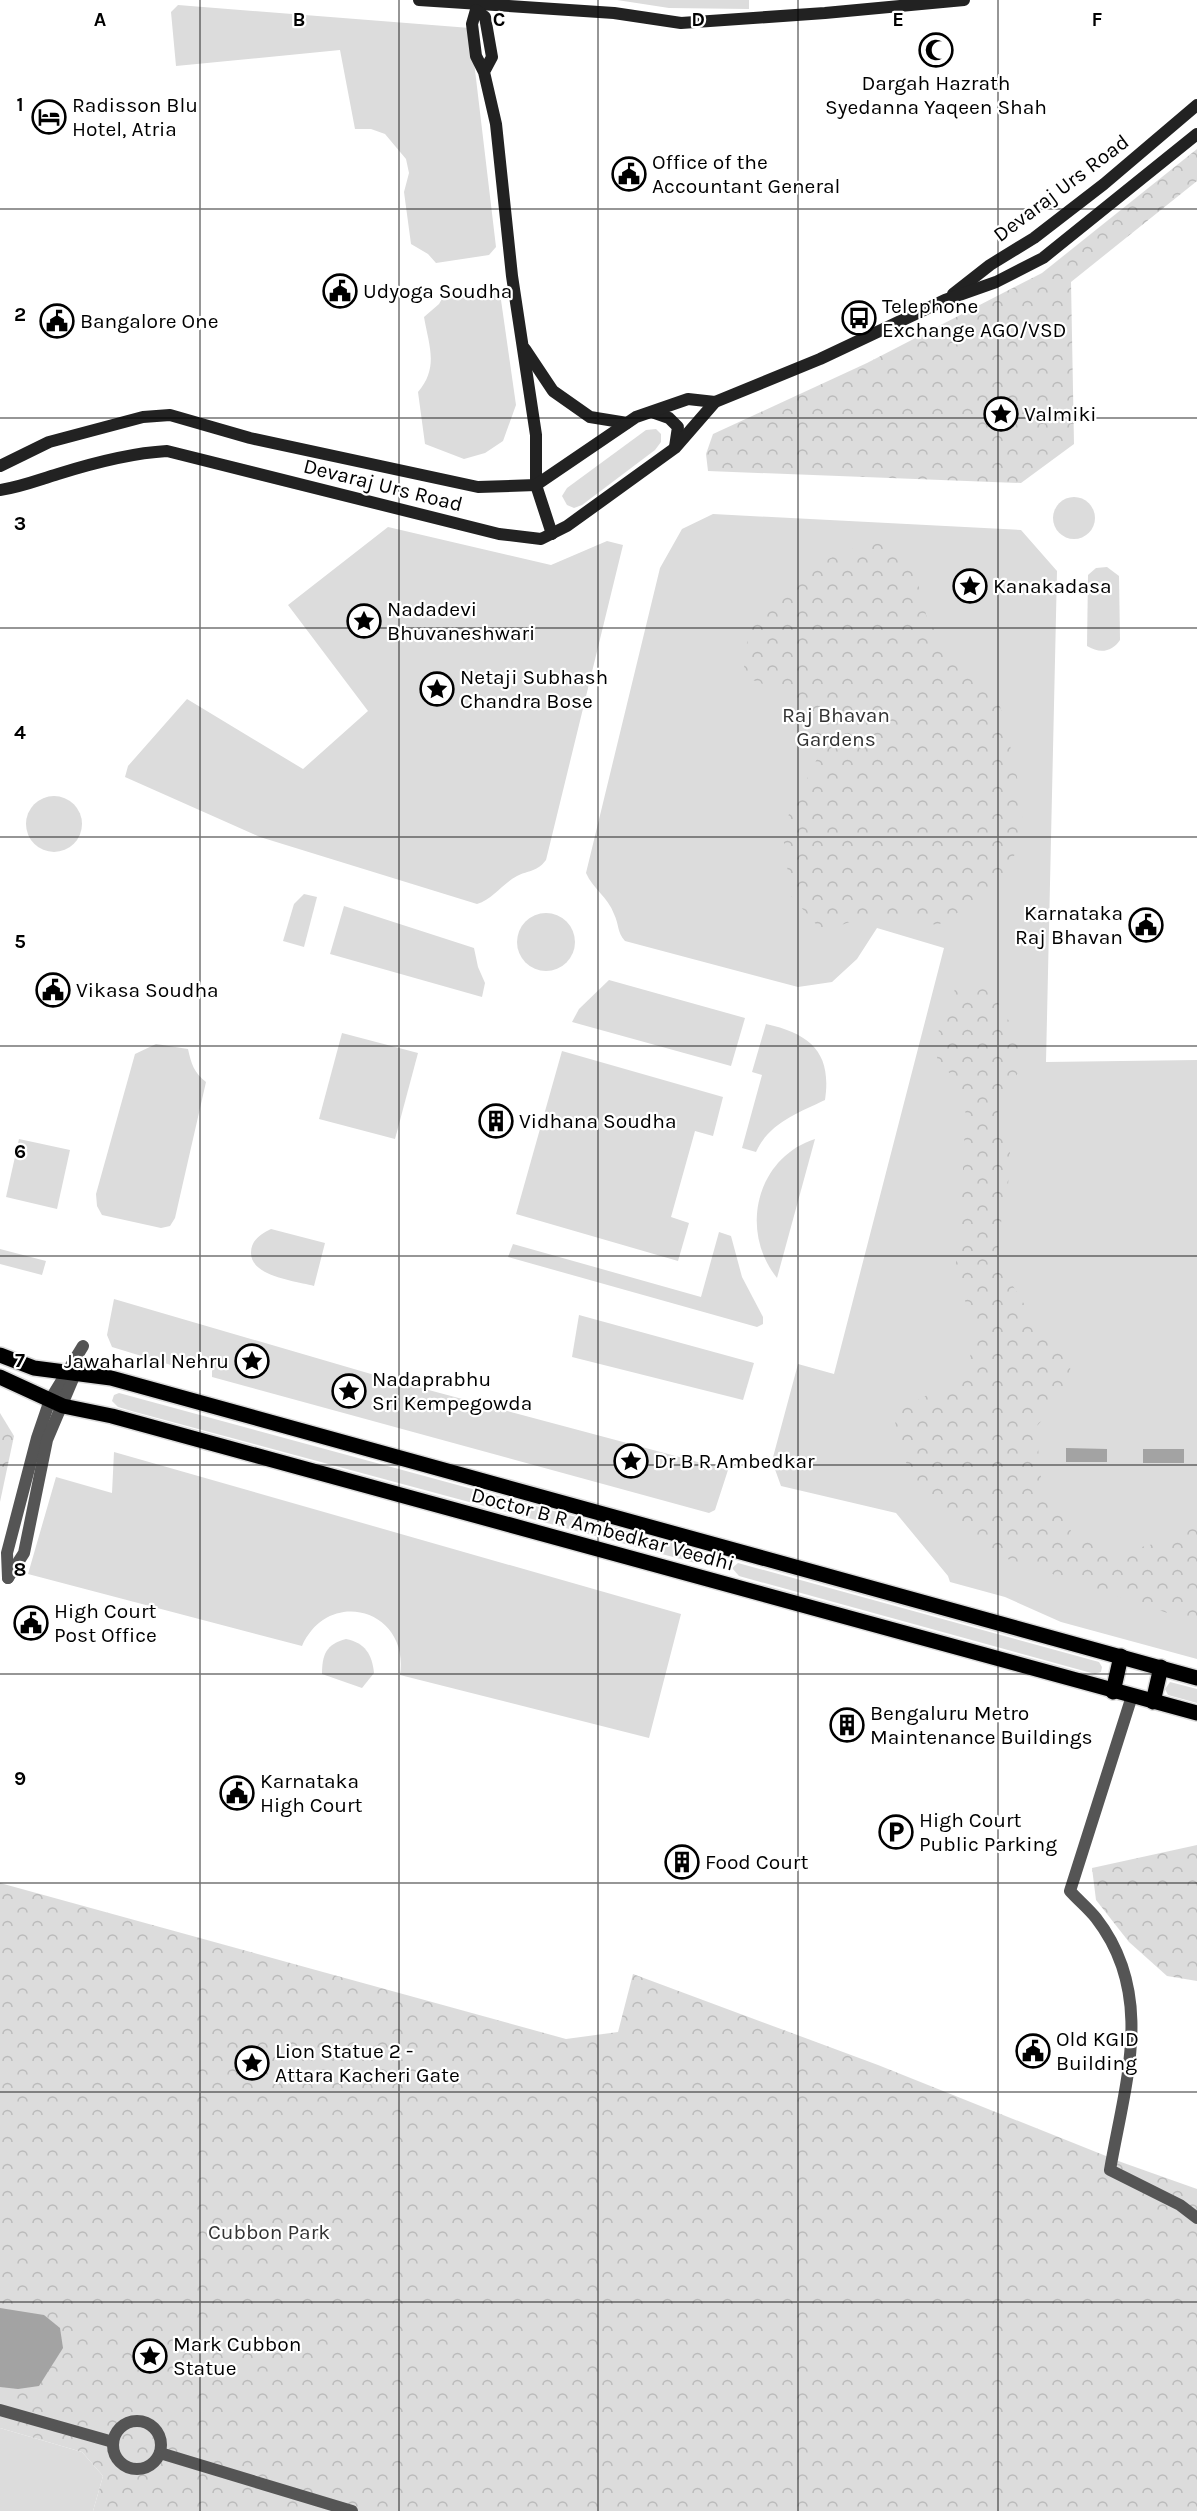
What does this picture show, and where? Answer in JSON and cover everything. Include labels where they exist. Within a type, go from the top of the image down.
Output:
[{"type":"main road","name":"Doctor B R Ambedkar Veedhi","points":[[0,1355],[34,1368],[111,1378],[726,1547],[795,1569],[1197,1678]]},
{"type":"main road","name":"Doctor B R Ambedkar Veedhi","points":[[0,1377],[56,1403],[135,1422],[1113,1692],[1197,1713]]},
{"type":"main road","points":[[1113,1692],[1121,1656]]},
{"type":"main road","points":[[1154,1702],[1161,1667]]},
{"type":"street","points":[[419,0],[614,13],[681,23],[869,4],[964,0]]},
{"type":"street","points":[[474,5],[485,17],[492,57],[484,72],[496,124],[512,276],[536,435],[536,484],[552,534]]},
{"type":"street","name":"Devaraj Urs Road","points":[[945,300],[990,265],[1034,238],[1104,184],[1197,105]]},
{"type":"street","name":"Devaraj Urs Road","points":[[0,490],[18,488],[58,473],[142,452],[167,451],[499,534],[541,539],[567,526],[675,448],[715,402],[820,359],[945,300],[996,282],[1043,258],[1197,134]]},
{"type":"street","points":[[523,346],[553,390],[590,417],[627,423]]},
{"type":"street","name":"Devaraj Urs Road","points":[[0,466],[49,442],[143,417],[170,415],[250,438],[478,487],[536,484],[627,423],[688,399],[715,402]]},
{"type":"street","points":[[652,412],[669,418],[678,427],[675,448]]},
{"type":"street","points":[[4,1578],[24,1553],[56,1403],[71,1371]]},
{"type":"street","points":[[1132,1696],[1070,1891],[1096,1918],[1111,1943],[1126,1978],[1133,2008],[1132,2041],[1110,2170],[1180,2205],[1197,2218]]},
{"type":"street","points":[[0,2410],[113,2442]]},
{"type":"street","points":[[143,2422],[153,2427],[159,2434],[160,2453],[148,2468],[139,2470],[126,2468],[115,2456],[113,2442],[118,2429],[126,2423],[143,2422]]},
{"type":"street","points":[[160,2453],[352,2511]]},
{"type":"green space","points":[[617,0],[749,0],[749,9],[669,8]]},
{"type":"green space","points":[[178,5],[470,28],[496,247],[489,255],[436,263],[428,254],[411,244],[404,192],[409,173],[406,159],[385,134],[371,129],[355,129],[340,50],[176,66],[171,12]]},
{"type":"green space","points":[[1197,149],[1197,181],[1071,282],[1074,444],[1021,483],[708,471],[706,454],[713,434],[867,363],[1042,273]]},
{"type":"green space","points":[[492,290],[500,293],[516,405],[503,441],[485,453],[464,459],[425,444],[418,392],[428,374],[431,356],[424,317],[439,304],[443,297]]},
{"type":"green space","points":[[656,429],[661,434],[661,442],[655,450],[582,505],[574,508],[567,505],[562,496],[567,488],[646,430]]},
{"type":"green space","points":[[1074,497],[1089,503],[1095,518],[1089,533],[1074,539],[1059,533],[1053,518],[1059,503]]},
{"type":"green space","name":"Raj Bhavan Gardens","points":[[713,514],[1021,530],[1057,571],[1046,1062],[1197,1060],[1197,1659],[1061,1622],[1005,1597],[950,1582],[948,1576],[896,1513],[781,1486],[772,1461],[798,1364],[834,1374],[944,948],[877,928],[857,959],[832,982],[798,987],[625,941],[611,908],[589,879],[586,873],[660,568],[682,529]]},
{"type":"green space","points":[[388,527],[551,565],[607,541],[623,545],[546,860],[536,869],[512,879],[488,899],[477,904],[260,837],[125,777],[128,766],[187,699],[303,769],[368,711],[288,605]]},
{"type":"green space","points":[[880,543],[911,557],[928,622],[966,667],[994,687],[1005,723],[1024,808],[1012,866],[970,905],[938,925],[868,915],[823,932],[791,896],[782,828],[819,755],[792,696],[743,676],[749,626],[804,569],[852,549]]},
{"type":"green space","points":[[1107,567],[1119,576],[1120,640],[1113,647],[1101,651],[1087,646],[1088,575],[1096,568]]},
{"type":"green space","points":[[54,796],[69,801],[77,809],[82,824],[77,839],[69,847],[54,852],[39,847],[31,839],[26,824],[31,809],[39,801]]},
{"type":"green space","points":[[304,894],[317,897],[304,947],[283,941],[294,904]]},
{"type":"green space","points":[[344,906],[474,948],[478,967],[485,983],[482,997],[330,954]]},
{"type":"green space","points":[[546,913],[557,915],[570,926],[575,942],[573,953],[562,966],[546,971],[535,969],[522,958],[517,942],[519,931],[530,918]]},
{"type":"green space","points":[[609,980],[745,1018],[731,1066],[572,1022],[579,1009]]},
{"type":"green space","points":[[956,987],[989,988],[1021,1041],[1022,1068],[995,1103],[1010,1152],[1008,1186],[997,1244],[1008,1278],[1044,1336],[1070,1364],[1071,1388],[1036,1427],[1041,1478],[1075,1538],[1122,1552],[1169,1540],[1197,1515],[1197,1623],[987,1552],[931,1506],[896,1445],[895,1412],[967,1374],[975,1329],[955,1272],[961,1216],[966,1098],[958,1082],[937,1060],[939,1026]]},
{"type":"green space","points":[[766,1024],[795,1033],[815,1048],[825,1070],[825,1100],[776,1126],[768,1133],[756,1152],[742,1148],[762,1075],[752,1072]]},
{"type":"green space","points":[[342,1033],[418,1053],[395,1139],[319,1119]]},
{"type":"green space","points":[[156,1044],[188,1049],[194,1067],[206,1082],[175,1218],[170,1226],[161,1228],[102,1215],[97,1206],[96,1194],[135,1054]]},
{"type":"green space","points":[[562,1051],[723,1097],[713,1136],[695,1131],[671,1217],[689,1223],[678,1261],[516,1214]]},
{"type":"green space","points":[[19,1139],[70,1150],[57,1209],[6,1197]]},
{"type":"green space","points":[[815,1139],[777,1278],[765,1259],[759,1239],[757,1218],[760,1198],[767,1179],[779,1162],[795,1148]]},
{"type":"green space","points":[[271,1229],[325,1243],[314,1286],[276,1277],[258,1268],[253,1261],[251,1248],[260,1235]]},
{"type":"green space","points":[[719,1232],[731,1236],[742,1277],[763,1317],[763,1324],[757,1327],[508,1257],[513,1244],[701,1297]]},
{"type":"green space","points":[[0,1249],[46,1261],[42,1275],[0,1264]]},
{"type":"green space","points":[[114,1299],[395,1381],[728,1470],[715,1510],[709,1513],[212,1377],[212,1365],[172,1360],[171,1365],[112,1347],[107,1335]]},
{"type":"green space","points":[[579,1315],[754,1363],[743,1400],[572,1357]]},
{"type":"green space","points":[[119,1393],[701,1551],[707,1555],[706,1562],[699,1564],[135,1412],[118,1407],[112,1401],[114,1395]]},
{"type":"green space","points":[[0,1413],[14,1436],[0,1502]]},
{"type":"green space","points":[[114,1452],[681,1614],[649,1738],[400,1675],[400,1653],[393,1635],[381,1621],[365,1614],[348,1612],[330,1616],[314,1627],[302,1646],[28,1574],[56,1477],[112,1493]]},
{"type":"green space","points":[[738,1563],[1099,1662],[1102,1667],[1101,1672],[1095,1674],[739,1576],[732,1568]]},
{"type":"green space","points":[[346,1639],[363,1647],[371,1660],[374,1673],[362,1688],[322,1674],[326,1651],[339,1641]]},
{"type":"green space","points":[[1170,1682],[1197,1689],[1197,1703],[1168,1695],[1165,1689]]},
{"type":"green space","points":[[1197,1845],[1197,1981],[1167,1976],[1129,1942],[1096,1900],[1092,1868]]},
{"type":"green space","name":"Cubbon Park","points":[[0,1883],[566,2039],[618,2032],[633,1974],[878,2065],[1121,2162],[1197,2189],[1197,2511],[93,2511],[103,2476],[82,2452],[0,2428]]},
{"type":"green space","points":[[0,2428],[82,2452],[103,2476],[93,2511],[0,2511]]},
{"type":"shaded area","points":[[1066,1448],[1107,1449],[1107,1462],[1066,1462]]},
{"type":"shaded area","points":[[1143,1449],[1184,1449],[1184,1463],[1143,1463]]},
{"type":"shaded area","points":[[0,2308],[44,2315],[60,2328],[63,2348],[39,2386],[18,2389],[0,2387]]},
{"type":"place","name":"Dargah Hazrath Syedanna Yaqeen Shah","points":[[936,50]]},
{"type":"place","name":"Radisson Blu Hotel, Atria","points":[[49,117]]},
{"type":"place","name":"Office of the Accountant General","points":[[629,174]]},
{"type":"place","name":"Udyoga Soudha","points":[[340,291]]},
{"type":"place","name":"Telephone Exchange AGO/VSD","points":[[859,318]]},
{"type":"place","name":"Bangalore One","points":[[57,321]]},
{"type":"place","name":"Valmiki","points":[[1001,414]]},
{"type":"place","name":"Kanakadasa","points":[[970,586]]},
{"type":"place","name":"Nadadevi Bhuvaneshwari","points":[[364,621]]},
{"type":"place","name":"Netaji Subhash Chandra Bose","points":[[437,689]]},
{"type":"place","name":"Karnataka Raj Bhavan","points":[[1146,925]]},
{"type":"place","name":"Vikasa Soudha","points":[[53,990]]},
{"type":"place","name":"Vidhana Soudha","points":[[496,1121]]},
{"type":"place","name":"Jawaharlal Nehru","points":[[252,1361]]},
{"type":"place","name":"Nadaprabhu Sri Kempegowda","points":[[349,1391]]},
{"type":"place","name":"Dr B R Ambedkar","points":[[631,1461]]},
{"type":"place","name":"High Court Post Office","points":[[31,1623]]},
{"type":"place","name":"Bengaluru Metro Maintenance Buildings","points":[[847,1725]]},
{"type":"place","name":"Karnataka High Court","points":[[237,1793]]},
{"type":"place","name":"High Court Public Parking","points":[[896,1832]]},
{"type":"place","name":"Food Court","points":[[682,1862]]},
{"type":"place","name":"Old KGID Building","points":[[1033,2051]]},
{"type":"place","name":"Lion Statue 2 - Attara Kacheri Gate","points":[[252,2063]]},
{"type":"place","name":"Mark Cubbon Statue","points":[[150,2356]]}]
